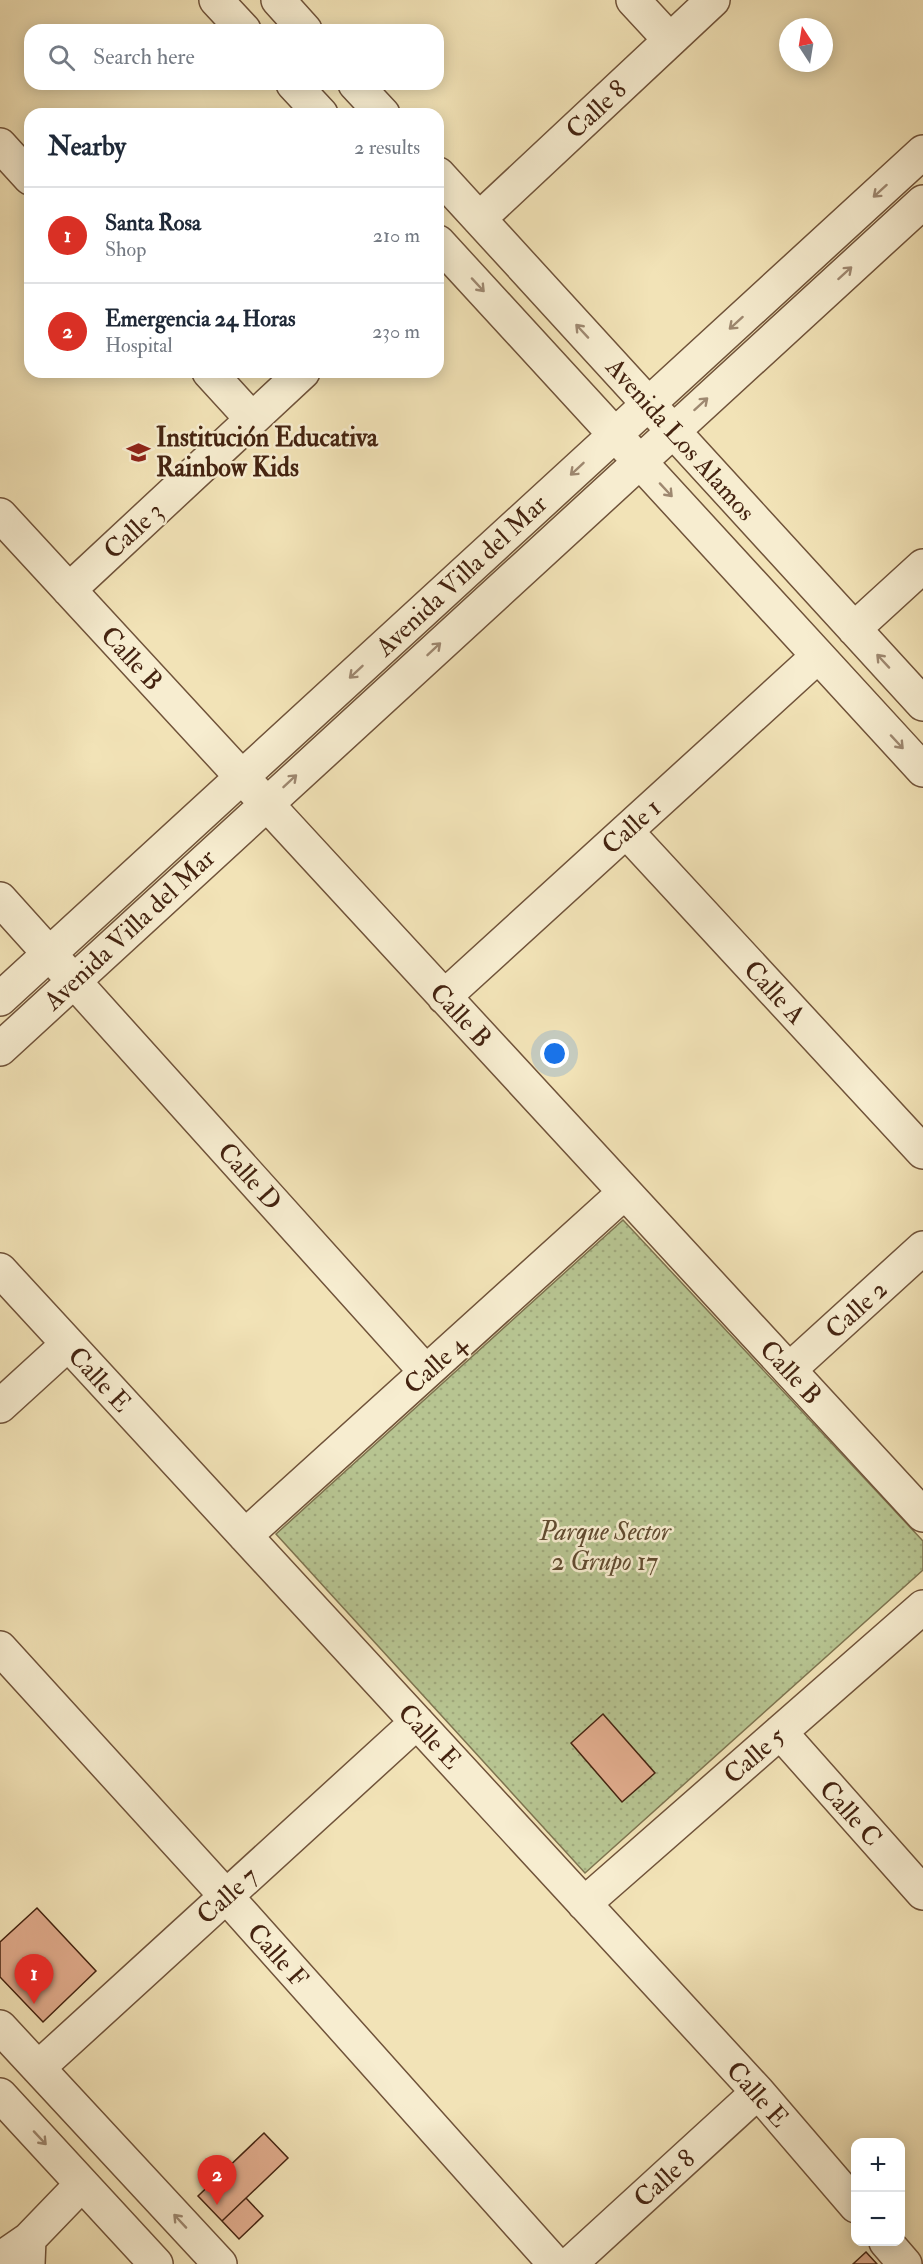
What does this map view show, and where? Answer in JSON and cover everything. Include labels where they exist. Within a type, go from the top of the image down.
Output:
[{"type":"street","points":[[216,0],[238,24]]},
{"type":"street","points":[[278,0],[300,24]]},
{"type":"street","points":[[633,0],[670,40]]},
{"type":"street","name":"Calle 8","points":[[479,219],[712,0]]},
{"type":"street","points":[[299,90],[315,108]]},
{"type":"street","points":[[360,90],[377,108]]},
{"type":"street","points":[[0,146],[24,172]]},
{"type":"street","name":"Avenida Villa del Mar","points":[[0,999],[923,152]]},
{"type":"street","name":"Avenida Los Alamos","points":[[444,181],[923,704]]},
{"type":"street","name":"Avenida Villa del Mar","points":[[0,1048],[923,202]]},
{"type":"street","name":"Avenida Los Alamos","points":[[444,249],[923,770]]},
{"type":"street","points":[[214,378],[252,419]]},
{"type":"street","name":"Calle 3","points":[[69,590],[296,378]]},
{"type":"street","name":"Calle B","points":[[0,514],[923,1515]]},
{"type":"street","points":[[854,629],[923,566]]},
{"type":"street","name":"Calle 1","points":[[444,997],[818,656]]},
{"type":"street","name":"Calle A","points":[[626,831],[923,1152]]},
{"type":"street","points":[[0,899],[74,979]]},
{"type":"street","name":"Calle D","points":[[74,979],[426,1372]]},
{"type":"street","name":"Calle 4","points":[[245,1536],[625,1192]]},
{"type":"street","name":"Calle 2","points":[[789,1370],[923,1248]]},
{"type":"street","name":"Calle E","points":[[0,1270],[758,2092],[851,2201]]},
{"type":"street","points":[[0,1406],[68,1344]]},
{"type":"street","name":"Calle 5","points":[[584,1904],[923,1607]]},
{"type":"street","name":"Calle F","points":[[0,1648],[226,1896],[555,2264]]},
{"type":"street","name":"Calle 7","points":[[38,2068],[417,1722]]},
{"type":"street","name":"Calle C","points":[[780,1732],[923,1893]]},
{"type":"street","points":[[0,2027],[220,2264]]},
{"type":"street","name":"Calle 8","points":[[570,2264],[758,2092]]},
{"type":"street","points":[[0,2095],[156,2264]]},
{"type":"street","points":[[0,2259],[29,2252],[82,2184]]},
{"type":"street","points":[[890,2246],[905,2264]]},
{"type":"green space","name":"Parque Sector 2 Grupo 17","points":[[623,1220],[923,1541],[923,1570],[585,1873],[276,1534]]},
{"type":"building","points":[[603,1714],[655,1773],[622,1802],[571,1743]]},
{"type":"building","points":[[37,1908],[96,1971],[43,2022],[0,1977],[0,1942]]},
{"type":"building","points":[[264,2133],[288,2158],[222,2221],[198,2196]]},
{"type":"building","points":[[246,2198],[263,2216],[239,2239],[222,2221]]},
{"type":"building","points":[[866,2252],[877,2264],[853,2264]]},
{"type":"place","name":"Institución Educativa Rainbow Kids","points":[[138,452]]},
{"type":"place","name":"Santa Rosa","points":[[34,2004]]},
{"type":"place","name":"Emergencia 24 Horas","points":[[217,2205]]}]
